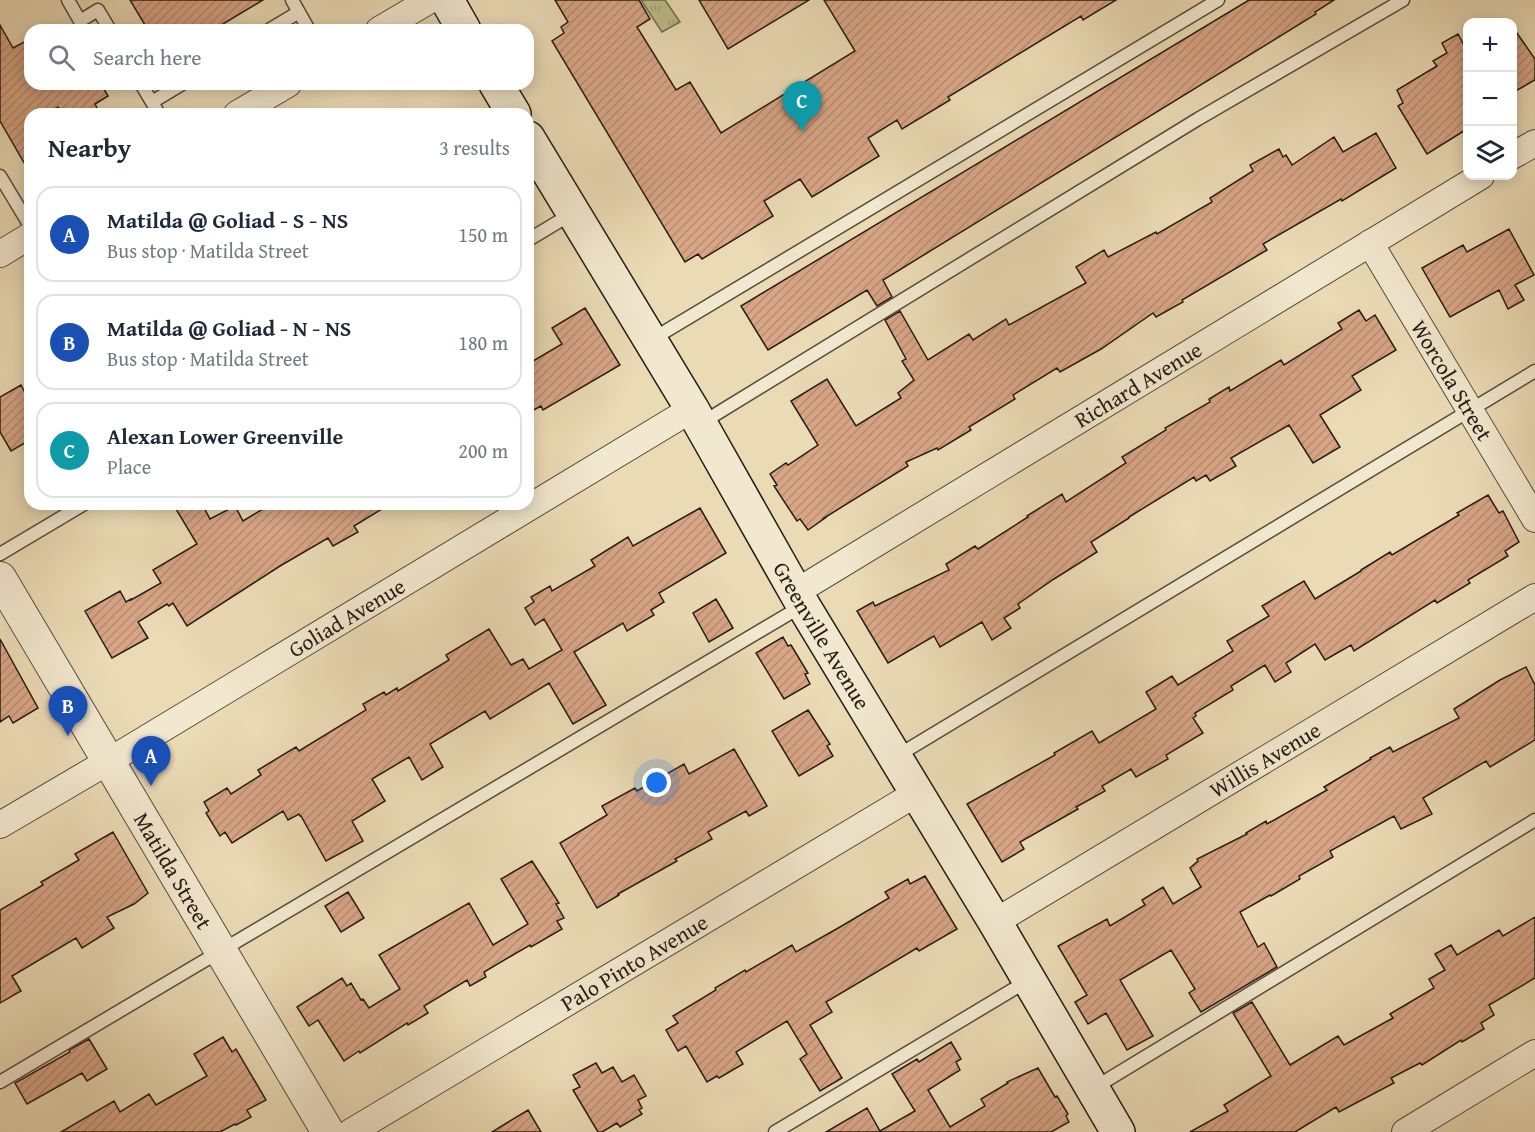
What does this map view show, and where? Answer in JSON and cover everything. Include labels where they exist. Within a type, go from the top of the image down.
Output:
[{"type":"main road","points":[[447,0],[461,24]]},
{"type":"main road","points":[[500,90],[510,108]]},
{"type":"main road","name":"Greenville Avenue","points":[[534,148],[696,416],[799,599],[995,922],[1118,1132]]},
{"type":"street","points":[[389,24],[430,0]]},
{"type":"street","points":[[247,108],[278,90]]},
{"type":"street","points":[[1517,153],[1535,143]]},
{"type":"street","name":"Richard Avenue","points":[[799,599],[1474,180]]},
{"type":"street","points":[[0,254],[24,240]]},
{"type":"street","name":"Worcola Street","points":[[1370,243],[1535,519]]},
{"type":"street","name":"Goliad Avenue","points":[[0,825],[696,416]]},
{"type":"street","name":"Matilda Street","points":[[0,578],[328,1132]]},
{"type":"street","name":"Willis Avenue","points":[[995,922],[1535,597]]},
{"type":"street","name":"Palo Pinto Avenue","points":[[351,1132],[917,793]]},
{"type":"street","points":[[1405,1132],[1535,1053]]},
{"type":"lane","points":[[68,0],[80,21],[98,10],[106,24]]},
{"type":"lane","points":[[292,0],[306,24]]},
{"type":"lane","points":[[650,341],[1218,0]]},
{"type":"lane","points":[[696,416],[1403,0]]},
{"type":"lane","points":[[279,24],[299,12]]},
{"type":"lane","points":[[145,90],[156,108]]},
{"type":"lane","points":[[152,102],[172,90]]},
{"type":"lane","points":[[0,176],[24,216]]},
{"type":"lane","points":[[534,236],[573,213]]},
{"type":"lane","points":[[896,757],[1535,371]]},
{"type":"lane","points":[[0,554],[74,510]]},
{"type":"lane","points":[[0,1082],[799,599]]},
{"type":"lane","points":[[1093,1088],[1535,820]]},
{"type":"lane","points":[[775,1132],[1029,980]]},
{"type":"green space","points":[[641,0],[665,0],[680,22],[662,32]]},
{"type":"building","points":[[130,0],[263,0],[223,24],[144,24]]},
{"type":"building","points":[[555,0],[639,0],[650,19],[637,27],[676,90],[690,82],[721,133],[855,51],[824,0],[1116,0],[1083,20],[1081,16],[948,97],[950,100],[902,129],[897,120],[868,138],[879,156],[812,197],[800,179],[764,201],[773,216],[702,259],[698,254],[685,262],[552,41],[564,33],[561,27],[568,22]]},
{"type":"building","points":[[699,0],[809,0],[728,49]]},
{"type":"building","points":[[1249,0],[1334,0],[1315,12],[1316,14],[883,280],[892,297],[877,306],[867,290],[768,350],[741,306]]},
{"type":"building","points":[[0,25],[13,48],[24,42],[24,90],[104,90],[108,96],[95,104],[97,108],[24,108],[24,163],[0,121]]},
{"type":"building","points":[[1517,33],[1535,59],[1535,80],[1517,90]]},
{"type":"building","points":[[1458,34],[1463,43],[1463,132],[1427,154],[1398,106],[1403,103],[1397,90],[1437,66],[1433,61],[1447,53],[1442,43]]},
{"type":"building","points":[[1376,133],[1396,168],[1342,201],[1341,199],[1263,244],[1267,250],[1182,300],[1183,302],[1156,317],[1153,313],[1101,349],[1060,372],[1057,368],[1013,395],[1015,399],[969,427],[971,430],[938,450],[937,448],[906,462],[908,466],[808,530],[800,519],[797,521],[774,486],[777,485],[770,474],[818,445],[791,401],[827,379],[856,426],[901,398],[898,393],[914,380],[902,361],[906,359],[885,320],[900,311],[928,360],[969,334],[973,340],[1006,319],[1009,325],[1086,283],[1076,267],[1104,250],[1108,257],[1156,232],[1157,234],[1212,202],[1210,198],[1253,171],[1250,165],[1279,149],[1283,157],[1286,155],[1292,165],[1334,137],[1343,152]]},
{"type":"building","points":[[1509,229],[1534,275],[1515,285],[1524,300],[1508,309],[1499,290],[1450,317],[1422,268],[1463,245],[1467,252]]},
{"type":"building","points":[[585,308],[620,365],[543,410],[541,406],[534,410],[534,360],[562,344],[552,328]]},
{"type":"building","points":[[1359,310],[1366,321],[1375,315],[1396,350],[1352,376],[1361,390],[1320,415],[1340,447],[1313,463],[1289,425],[1231,458],[1236,466],[1210,481],[1206,475],[1196,481],[1194,477],[1091,542],[1097,552],[1018,604],[1020,608],[1004,618],[1011,628],[992,640],[982,622],[940,647],[934,636],[888,663],[857,611],[873,602],[875,606],[949,570],[946,564],[975,546],[978,549],[1062,494],[1066,502],[1126,463],[1122,457],[1166,430],[1165,428],[1210,402],[1209,399],[1229,387],[1230,391],[1281,360],[1284,365],[1342,329],[1338,323]]},
{"type":"building","points":[[21,385],[24,391],[24,443],[11,451],[0,432],[0,397]]},
{"type":"building","points":[[1488,495],[1499,513],[1503,511],[1519,542],[1505,551],[1508,556],[1468,580],[1470,583],[1437,603],[1435,600],[1354,651],[1351,645],[1325,660],[1315,644],[1286,663],[1291,672],[1275,682],[1265,665],[1231,686],[1233,690],[1195,713],[1196,716],[1193,718],[1203,733],[1166,755],[1168,759],[1136,777],[1131,769],[1102,786],[1105,791],[1020,842],[1024,849],[1002,862],[967,804],[1055,755],[1054,753],[1092,731],[1099,743],[1156,709],[1146,692],[1172,676],[1178,685],[1233,651],[1227,641],[1269,616],[1262,606],[1304,581],[1315,599],[1390,552],[1392,555],[1459,515],[1457,513]]},
{"type":"building","points":[[700,508],[726,553],[659,593],[664,602],[651,610],[654,615],[627,631],[623,623],[574,652],[606,705],[573,724],[549,683],[490,719],[485,711],[430,744],[443,767],[422,780],[409,757],[372,779],[385,801],[352,821],[363,841],[326,861],[299,814],[288,820],[283,811],[232,843],[225,832],[220,836],[206,813],[209,811],[204,802],[227,788],[231,794],[261,775],[258,770],[296,747],[299,751],[366,710],[363,704],[384,692],[386,695],[397,688],[398,691],[449,660],[446,655],[489,629],[511,665],[523,659],[529,669],[562,650],[544,619],[535,625],[525,608],[534,602],[531,597],[550,586],[552,591],[595,566],[591,560],[628,537],[633,546]]},
{"type":"building","points":[[177,510],[205,510],[210,519],[227,510],[237,510],[243,521],[261,510],[380,510],[354,526],[358,532],[333,546],[328,538],[187,626],[173,603],[169,606],[167,604],[138,622],[148,638],[112,658],[85,611],[120,591],[126,602],[161,583],[153,570],[197,544]]},
{"type":"building","points":[[716,599],[733,628],[709,642],[693,613]]},
{"type":"building","points":[[783,637],[788,646],[791,645],[808,673],[805,674],[810,684],[784,699],[756,653]]},
{"type":"building","points":[[0,639],[38,708],[13,723],[9,716],[0,722]]},
{"type":"building","points":[[1526,667],[1535,685],[1535,740],[1490,767],[1486,761],[1423,798],[1432,814],[1401,829],[1394,816],[1330,851],[1333,857],[1299,876],[1300,879],[1240,912],[1258,947],[1264,943],[1277,967],[1201,1012],[1189,993],[1195,989],[1171,950],[1120,980],[1153,1036],[1127,1050],[1106,1013],[1088,1024],[1075,1002],[1087,995],[1058,946],[1107,919],[1110,926],[1145,905],[1142,900],[1163,887],[1173,904],[1201,887],[1190,868],[1198,861],[1197,859],[1247,834],[1266,821],[1267,824],[1327,790],[1324,787],[1390,747],[1393,752],[1459,718],[1454,709],[1500,680]]},
{"type":"building","points":[[808,710],[830,744],[827,746],[833,756],[799,776],[772,731]]},
{"type":"building","points":[[734,749],[767,806],[749,816],[746,811],[708,832],[712,839],[675,859],[677,861],[597,908],[560,843],[607,815],[602,806],[635,788],[637,791],[684,764],[689,774]]},
{"type":"building","points":[[113,832],[148,893],[134,904],[107,917],[114,928],[82,948],[76,938],[12,976],[21,991],[0,1003],[0,910],[43,885],[41,882],[79,860],[75,854]]},
{"type":"building","points":[[532,861],[559,903],[556,904],[564,918],[557,921],[562,929],[484,972],[486,977],[470,986],[467,980],[424,1006],[428,1013],[344,1061],[318,1020],[309,1026],[297,1007],[342,978],[347,986],[351,983],[361,1000],[363,999],[369,1008],[400,989],[379,955],[469,903],[493,945],[528,924],[501,879]]},
{"type":"building","points":[[925,876],[957,929],[919,951],[917,948],[826,1002],[832,1012],[810,1025],[842,1078],[820,1091],[800,1059],[807,1054],[787,1021],[736,1052],[743,1064],[707,1082],[686,1046],[678,1051],[666,1030],[678,1023],[673,1016],[745,970],[746,972],[792,945],[796,952],[840,927],[889,898],[885,892],[908,879],[910,884]]},
{"type":"building","points":[[348,892],[364,918],[341,932],[325,906]]},
{"type":"building","points":[[1535,917],[1535,978],[1489,1005],[1494,1015],[1481,1023],[1484,1029],[1462,1042],[1461,1040],[1422,1065],[1420,1063],[1391,1078],[1394,1083],[1339,1112],[1336,1107],[1295,1132],[1190,1132],[1228,1111],[1224,1105],[1271,1076],[1233,1013],[1252,1002],[1290,1065],[1338,1036],[1344,1045],[1393,1018],[1390,1014],[1434,988],[1429,979],[1445,970],[1435,954],[1451,945],[1457,955],[1499,930],[1503,936]]},
{"type":"building","points":[[223,1037],[232,1052],[236,1049],[266,1100],[247,1110],[251,1117],[220,1132],[61,1132],[114,1101],[120,1112],[149,1094],[156,1105],[207,1076],[194,1054]]},
{"type":"building","points":[[89,1039],[107,1069],[87,1081],[82,1073],[27,1104],[15,1083]]},
{"type":"building","points":[[951,1042],[961,1059],[956,1062],[960,1070],[928,1090],[950,1127],[985,1106],[981,1099],[1007,1082],[1038,1068],[1068,1114],[1066,1116],[1069,1122],[1051,1132],[826,1132],[867,1108],[880,1131],[915,1111],[892,1074],[917,1059],[919,1062]]},
{"type":"building","points":[[596,1063],[602,1073],[613,1067],[622,1082],[634,1075],[646,1096],[638,1100],[642,1114],[620,1127],[617,1123],[602,1132],[598,1132],[573,1090],[580,1087],[573,1075]]},
{"type":"building","points":[[528,1110],[541,1132],[492,1132]]},
{"type":"place","name":"Alexan Lower Greenville","points":[[802,131]]},
{"type":"place","name":"Matilda @ Goliad - N - NS","points":[[68,736]]},
{"type":"place","name":"Matilda @ Goliad - S - NS","points":[[151,786]]}]
